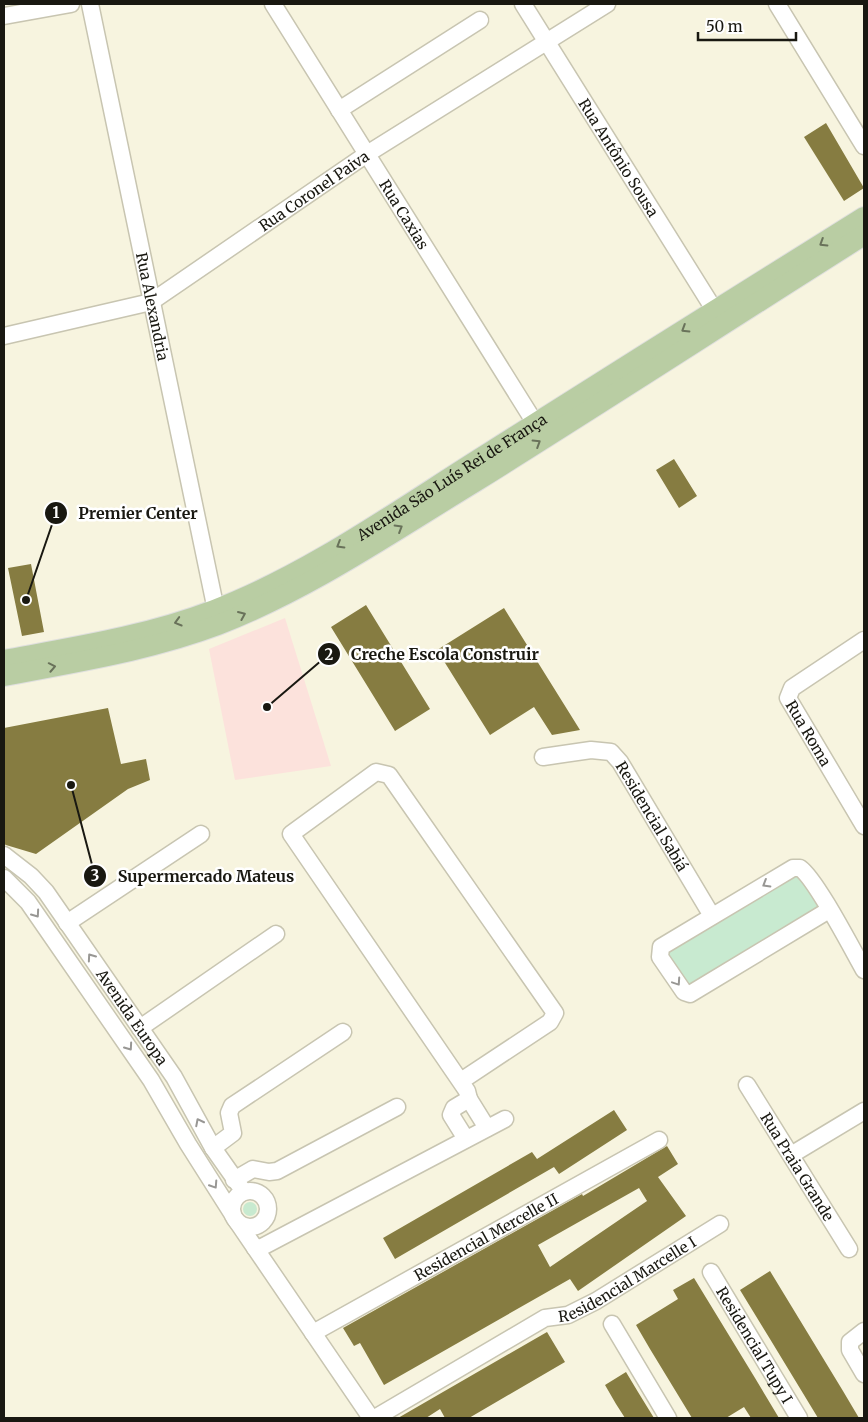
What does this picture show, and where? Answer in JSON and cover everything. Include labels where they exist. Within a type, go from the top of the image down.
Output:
[{"type":"main road","name":"Avenida São Luís Rei de França","points":[[4,659],[141,632],[216,610],[273,584],[322,556],[864,217]]},
{"type":"main road","name":"Avenida São Luís Rei de França","points":[[4,676],[109,655],[185,636],[286,595],[313,581],[537,443],[864,235]]},
{"type":"street","points":[[4,16],[71,4]]},
{"type":"street","name":"Rua Alexandria","points":[[90,4],[216,610]]},
{"type":"street","name":"Rua Caxias","points":[[273,4],[367,154],[454,304],[535,423]]},
{"type":"street","name":"Rua Antônio Sousa","points":[[523,4],[715,311]]},
{"type":"street","name":"Rua Coronel Paiva","points":[[4,336],[151,302],[367,154],[607,4]]},
{"type":"street","points":[[777,4],[864,146]]},
{"type":"street","points":[[339,110],[480,20]]},
{"type":"street","name":"Rua Roma","points":[[864,640],[792,688],[788,698],[864,826]]},
{"type":"street","name":"Residencial Sabiá","points":[[543,757],[591,750],[611,752],[620,762],[712,916]]},
{"type":"street","points":[[461,1081],[550,1022],[554,1014],[389,776],[376,772],[291,834],[461,1081],[469,1099],[487,1128]]},
{"type":"street","points":[[67,923],[202,834]]},
{"type":"street","name":"Avenida Europa","points":[[4,855],[39,884],[67,923],[180,1086],[213,1148],[239,1186],[256,1192],[265,1200],[258,1248]]},
{"type":"street","points":[[829,910],[690,994],[684,992],[660,956],[661,947],[793,868],[800,868],[808,874],[829,910],[864,970]]},
{"type":"street","name":"Avenida Europa","points":[[4,878],[28,902],[151,1080],[188,1144],[235,1217],[258,1248],[266,1265],[373,1418]]},
{"type":"street","points":[[140,1028],[276,934]]},
{"type":"street","points":[[213,1148],[233,1133],[229,1113],[232,1106],[343,1032]]},
{"type":"street","name":"Rua Praia Grande","points":[[747,1085],[849,1249]]},
{"type":"street","points":[[466,1139],[451,1115],[454,1108],[469,1099]]},
{"type":"street","points":[[288,1233],[263,1218],[246,1226],[235,1217],[233,1204],[239,1194],[239,1186],[253,1169],[269,1172],[277,1171],[397,1107]]},
{"type":"street","points":[[791,1156],[864,1111]]},
{"type":"street","points":[[258,1248],[504,1119]]},
{"type":"street","name":"Residencial Mercelle II","points":[[313,1333],[659,1140]]},
{"type":"street","name":"Residencial Marcelle I","points":[[373,1418],[545,1318],[568,1315],[596,1301],[720,1224]]},
{"type":"street","name":"Residencial Tupy I","points":[[711,1272],[799,1418]]},
{"type":"street","points":[[612,1324],[668,1418]]},
{"type":"street","points":[[863,1332],[850,1342],[850,1350],[864,1374]]},
{"type":"shaded area","points":[[285,618],[331,766],[235,780],[209,649]]},
{"type":"green space","points":[[792,875],[801,876],[820,908],[689,988],[668,956],[670,950]]},
{"type":"green space","points":[[247,1202],[253,1202],[257,1209],[253,1216],[247,1216],[243,1212],[243,1206]]},
{"type":"building","points":[[826,123],[864,188],[844,201],[804,137]]},
{"type":"building","points":[[674,459],[697,496],[679,508],[656,470]]},
{"type":"building","points":[[31,564],[44,632],[22,636],[8,568]]},
{"type":"building","points":[[366,605],[430,709],[395,731],[331,627]]},
{"type":"building","points":[[504,608],[580,730],[552,735],[534,707],[490,735],[437,650]]},
{"type":"building","points":[[108,708],[121,764],[146,759],[150,780],[128,789],[36,854],[4,844],[4,728]]},
{"type":"building","points":[[614,1110],[627,1130],[559,1174],[554,1167],[395,1259],[383,1238],[532,1152],[537,1159]]},
{"type":"building","points":[[667,1146],[678,1164],[658,1177],[686,1216],[578,1291],[570,1279],[384,1385],[360,1343],[354,1346],[343,1328],[582,1194],[583,1196]],"holes":[[[639,1188],[647,1201],[550,1267],[538,1245]]]},
{"type":"building","points":[[770,1271],[859,1418],[818,1418],[740,1290]]},
{"type":"building","points":[[694,1278],[779,1418],[751,1418],[744,1407],[726,1418],[692,1418],[650,1349],[636,1325],[678,1299],[673,1290]]},
{"type":"building","points":[[547,1332],[565,1362],[469,1418],[445,1418],[440,1409],[426,1418],[398,1418]]},
{"type":"building","points":[[626,1372],[654,1418],[625,1418],[616,1404],[605,1385]]},
{"type":"place","name":"Premier Center","points":[[26,600]]},
{"type":"place","name":"Creche Escola Construir","points":[[267,707]]},
{"type":"place","name":"Supermercado Mateus","points":[[71,785]]}]
